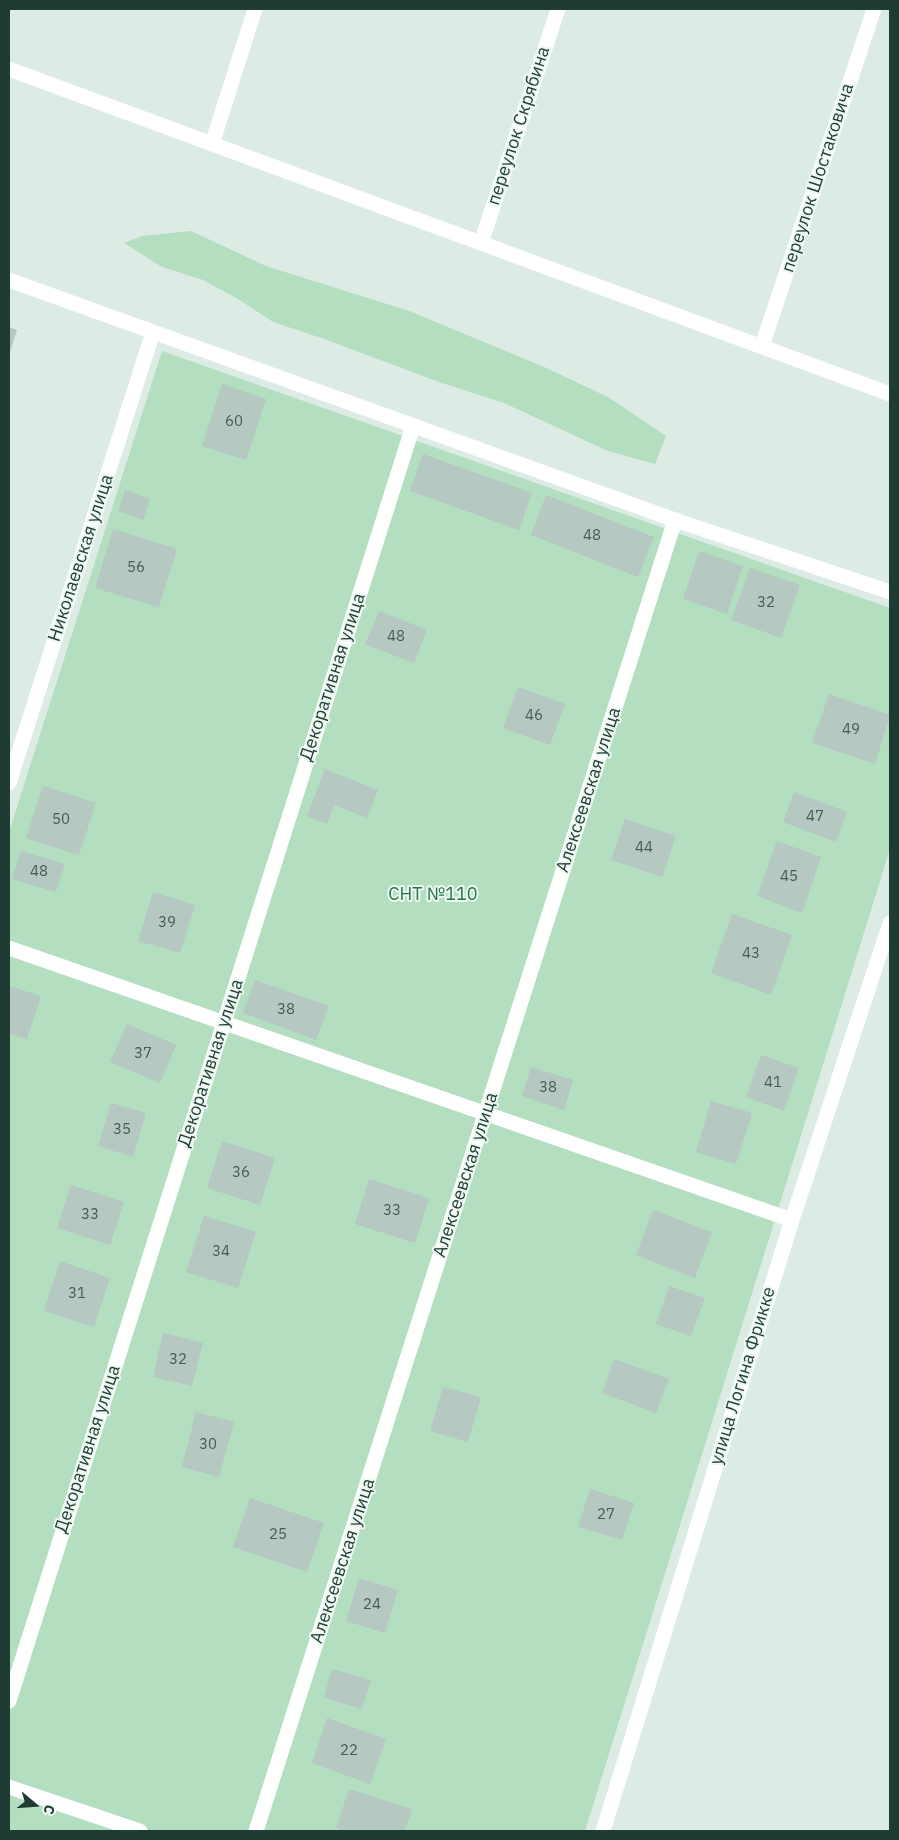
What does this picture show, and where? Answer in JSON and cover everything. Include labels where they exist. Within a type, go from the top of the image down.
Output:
[{"type":"street","points":[[212,144],[255,9]]},
{"type":"street","name":"переулок Скрябина","points":[[481,243],[558,9]]},
{"type":"street","name":"переулок Шостаковича","points":[[762,346],[874,9]]},
{"type":"street","points":[[9,69],[890,394]]},
{"type":"street","points":[[9,280],[675,520],[890,592]]},
{"type":"street","name":"Николаевская улица","points":[[9,783],[153,332]]},
{"type":"street","name":"Декоративная улица","points":[[9,1701],[413,426]]},
{"type":"street","name":"Алексеевская улица","points":[[256,1831],[675,520]]},
{"type":"street","name":"улица Логина Фрикке","points":[[603,1831],[792,1220],[890,923]]},
{"type":"street","points":[[9,948],[792,1220]]},
{"type":"street","points":[[9,1787],[140,1831]]},
{"type":"green space","points":[[191,231],[266,266],[409,311],[542,366],[608,397],[666,436],[655,464],[608,451],[504,403],[442,383],[273,322],[238,299],[203,280],[162,267],[124,243],[142,236]]},
{"type":"green space","name":"СНТ №110","points":[[162,351],[890,608],[890,849],[585,1831],[9,1831],[9,832]]},
{"type":"building","points":[[9,327],[17,330],[9,355]]},
{"type":"building","points":[[222,384],[266,399],[246,460],[202,446]]},
{"type":"building","points":[[423,454],[532,493],[519,530],[410,491]]},
{"type":"building","points":[[125,490],[150,499],[143,520],[118,511]]},
{"type":"building","points":[[546,495],[654,537],[638,577],[531,535]]},
{"type":"building","points":[[113,529],[177,549],[159,607],[95,588]]},
{"type":"building","points":[[699,551],[743,566],[727,614],[683,599]]},
{"type":"building","points":[[750,568],[800,585],[781,638],[731,620]]},
{"type":"building","points":[[379,611],[427,630],[414,663],[365,644]]},
{"type":"building","points":[[518,687],[565,704],[550,745],[503,728]]},
{"type":"building","points":[[829,694],[890,715],[875,764],[812,743]]},
{"type":"building","points":[[325,769],[378,790],[367,818],[334,805],[327,824],[307,816]]},
{"type":"building","points":[[43,786],[96,803],[79,855],[26,838]]},
{"type":"building","points":[[794,792],[847,812],[836,842],[783,822]]},
{"type":"building","points":[[625,819],[676,836],[662,877],[611,860]]},
{"type":"building","points":[[777,841],[821,857],[802,913],[757,896]]},
{"type":"building","points":[[21,851],[65,864],[56,892],[12,879]]},
{"type":"building","points":[[153,892],[195,905],[180,953],[138,941]]},
{"type":"building","points":[[732,914],[792,935],[771,995],[711,973]]},
{"type":"building","points":[[255,980],[329,1006],[316,1040],[243,1013]]},
{"type":"building","points":[[9,986],[41,996],[27,1039],[9,1034]]},
{"type":"building","points":[[127,1024],[176,1045],[160,1083],[110,1062]]},
{"type":"building","points":[[761,1055],[799,1068],[784,1111],[746,1097]]},
{"type":"building","points":[[531,1067],[573,1080],[564,1110],[522,1096]]},
{"type":"building","points":[[711,1101],[752,1113],[736,1164],[696,1152]]},
{"type":"building","points":[[111,1103],[146,1113],[133,1157],[98,1146]]},
{"type":"building","points":[[222,1141],[275,1158],[260,1205],[207,1188]]},
{"type":"building","points":[[369,1179],[429,1198],[415,1243],[355,1224]]},
{"type":"building","points":[[71,1185],[124,1202],[110,1245],[57,1228]]},
{"type":"building","points":[[653,1210],[712,1232],[695,1278],[636,1255]]},
{"type":"building","points":[[204,1216],[256,1232],[238,1288],[186,1272]]},
{"type":"building","points":[[60,1261],[110,1278],[94,1327],[44,1311]]},
{"type":"building","points":[[669,1286],[705,1298],[691,1336],[656,1324]]},
{"type":"building","points":[[163,1333],[203,1343],[192,1386],[153,1377]]},
{"type":"building","points":[[614,1359],[669,1379],[656,1413],[602,1393]]},
{"type":"building","points":[[443,1387],[481,1397],[468,1442],[430,1431]]},
{"type":"building","points":[[196,1412],[234,1422],[219,1477],[182,1467]]},
{"type":"building","points":[[590,1489],[634,1503],[622,1540],[578,1527]]},
{"type":"building","points":[[250,1498],[324,1523],[307,1572],[233,1547]]},
{"type":"building","points":[[359,1578],[398,1590],[385,1633],[346,1621]]},
{"type":"building","points":[[332,1669],[371,1680],[362,1709],[324,1698]]},
{"type":"building","points":[[327,1718],[386,1739],[370,1784],[312,1763]]},
{"type":"building","points":[[349,1789],[412,1809],[405,1831],[346,1831],[336,1828]]}]
